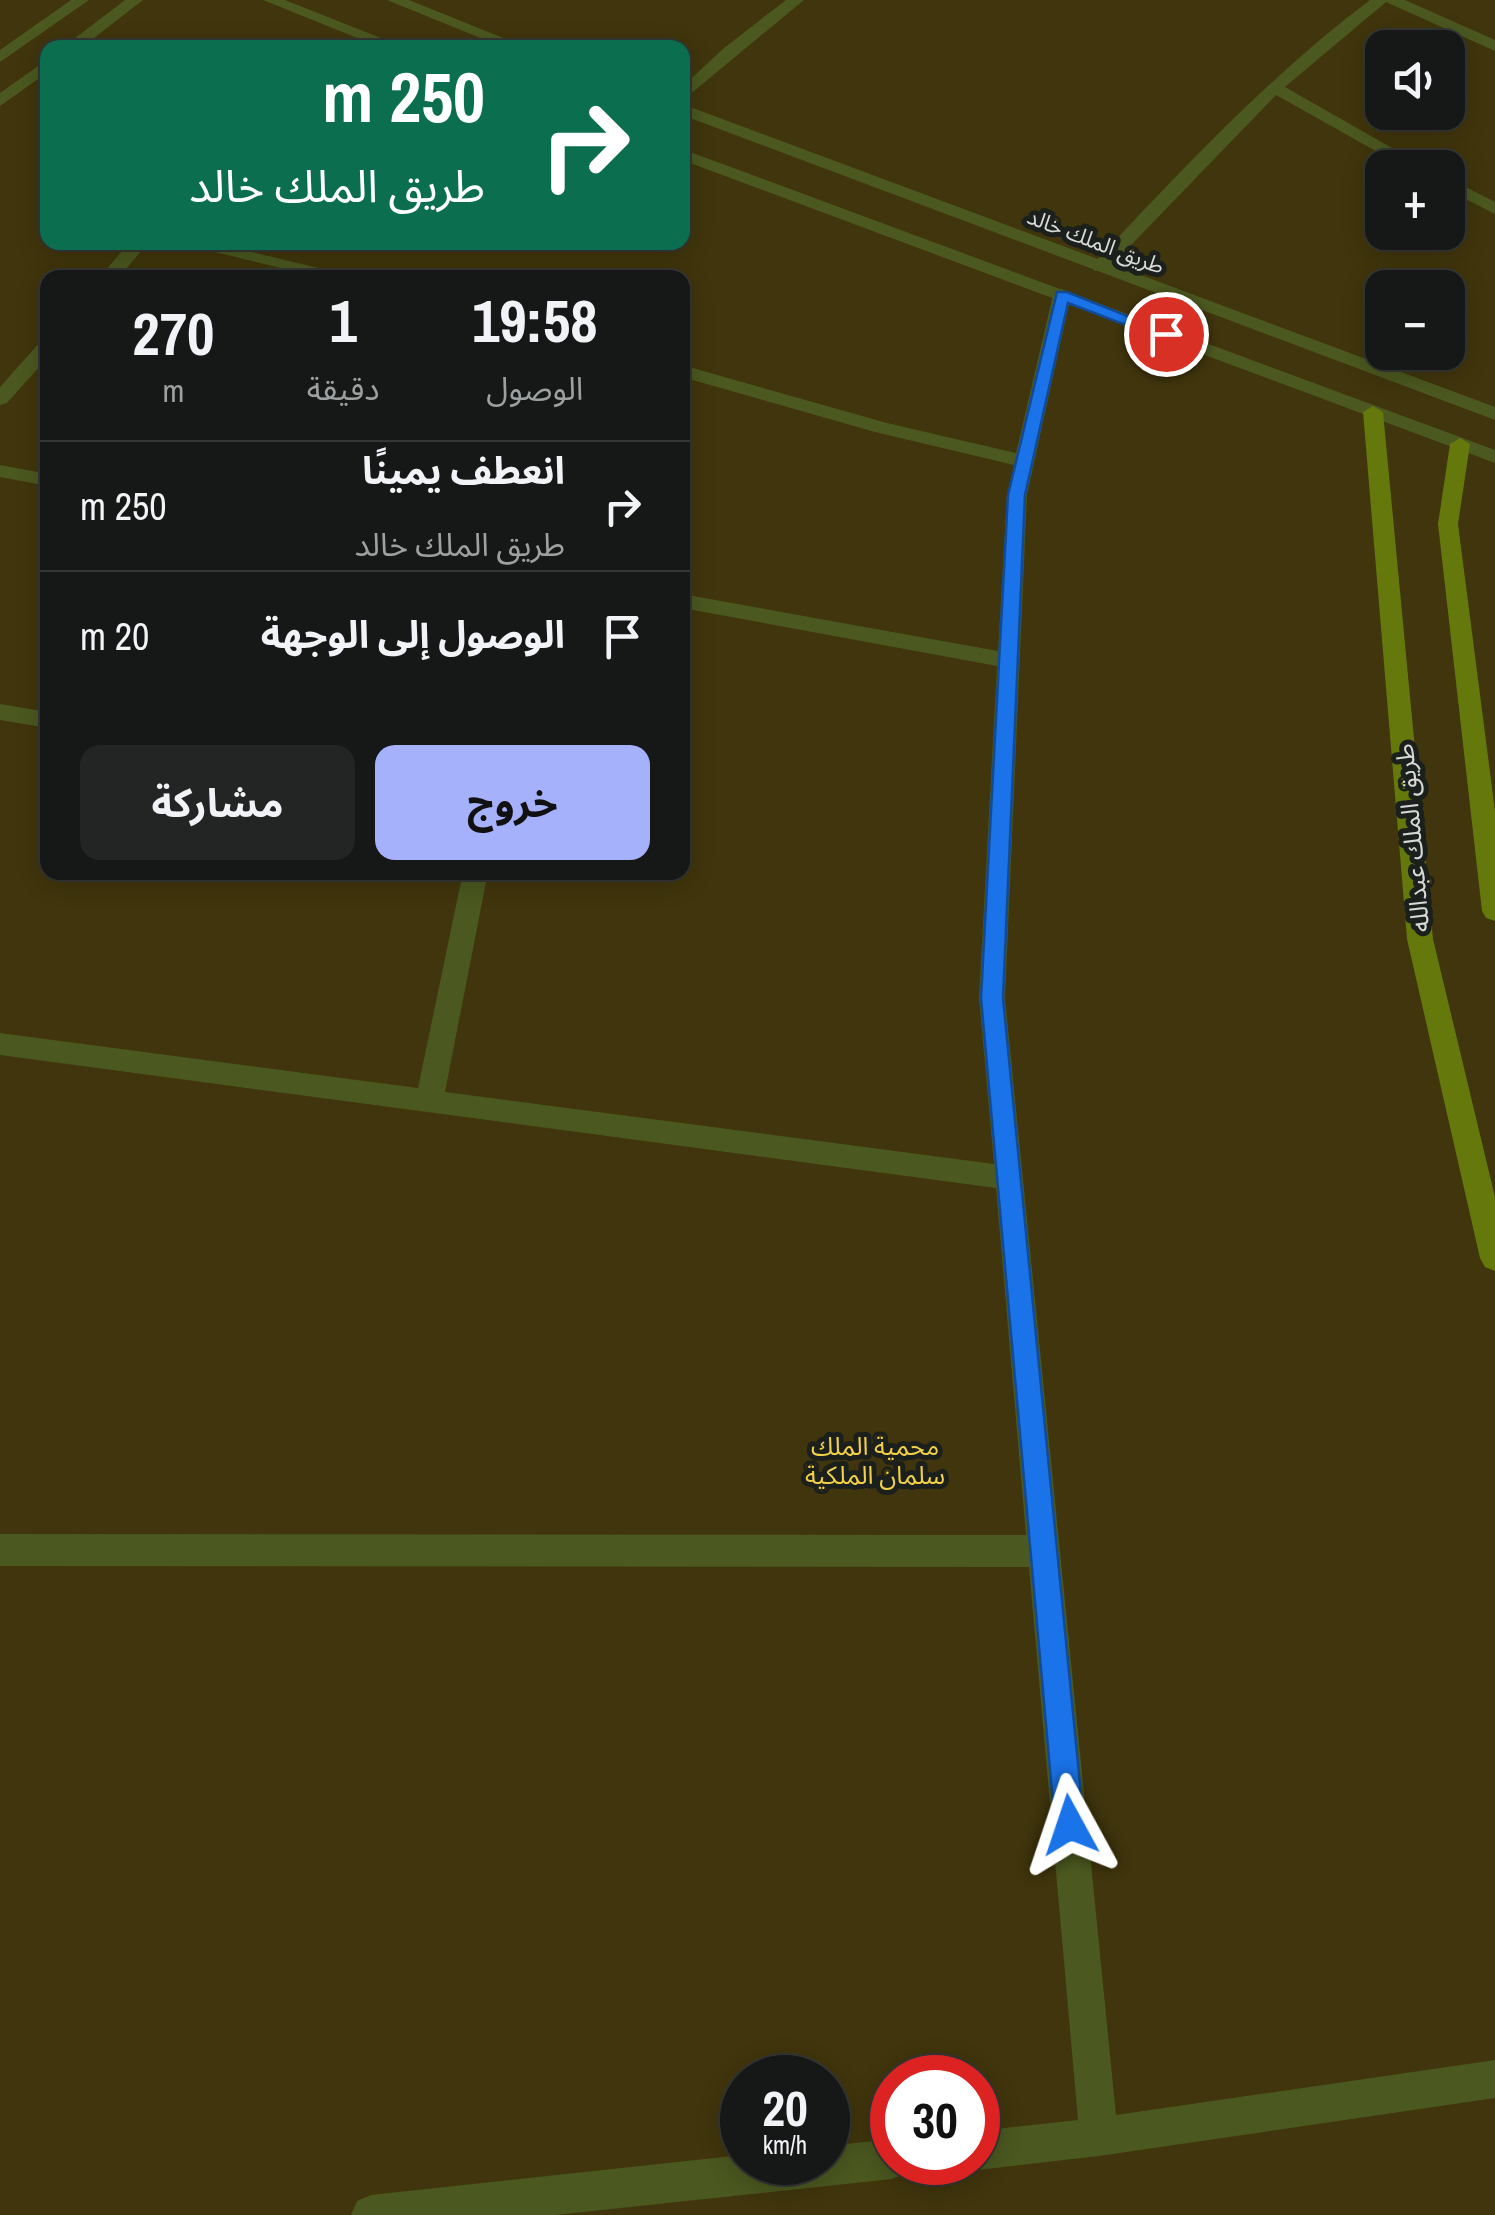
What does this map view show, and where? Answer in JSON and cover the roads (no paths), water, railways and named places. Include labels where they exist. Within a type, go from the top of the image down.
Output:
[{"type":"main road","name":"طريق الملك عبدالله","points":[[1373,412],[1420,939],[1495,1258]]},
{"type":"main road","points":[[1460,444],[1448,524],[1495,912]]},
{"type":"street","points":[[0,58],[81,0]]},
{"type":"street","points":[[81,40],[135,0]]},
{"type":"street","points":[[271,0],[364,40]]},
{"type":"street","points":[[394,0],[499,40]]},
{"type":"street","points":[[690,88],[730,51],[796,0]]},
{"type":"street","points":[[1100,266],[1220,138],[1338,30],[1380,0]]},
{"type":"street","points":[[1392,0],[1495,46]]},
{"type":"street","points":[[0,101],[40,70]]},
{"type":"street","points":[[1274,88],[1387,150]]},
{"type":"street","name":"طريق الملك خالد","points":[[690,112],[1495,414]]},
{"type":"street","points":[[690,157],[1495,457]]},
{"type":"street","points":[[1465,193],[1495,210]]},
{"type":"street","points":[[115,270],[133,250]]},
{"type":"street","points":[[220,250],[313,270]]},
{"type":"street","points":[[1062,296],[1017,495],[992,998],[1099,2138]]},
{"type":"street","points":[[0,398],[40,355]]},
{"type":"street","points":[[690,373],[882,428],[1024,461]]},
{"type":"street","points":[[0,471],[40,478]]},
{"type":"street","points":[[690,602],[1009,662]]},
{"type":"street","points":[[0,712],[40,719]]},
{"type":"street","points":[[428,1102],[474,880]]},
{"type":"street","points":[[0,1044],[1008,1178]]},
{"type":"street","points":[[0,1550],[1044,1552]]},
{"type":"street","points":[[1000,2148],[1099,2138],[1495,2079]]},
{"type":"street","points":[[371,2215],[523,2207],[870,2163]]},
{"type":"park label","name":"محمية الملك سلمان الملكية","points":[[875,1460]]}]
